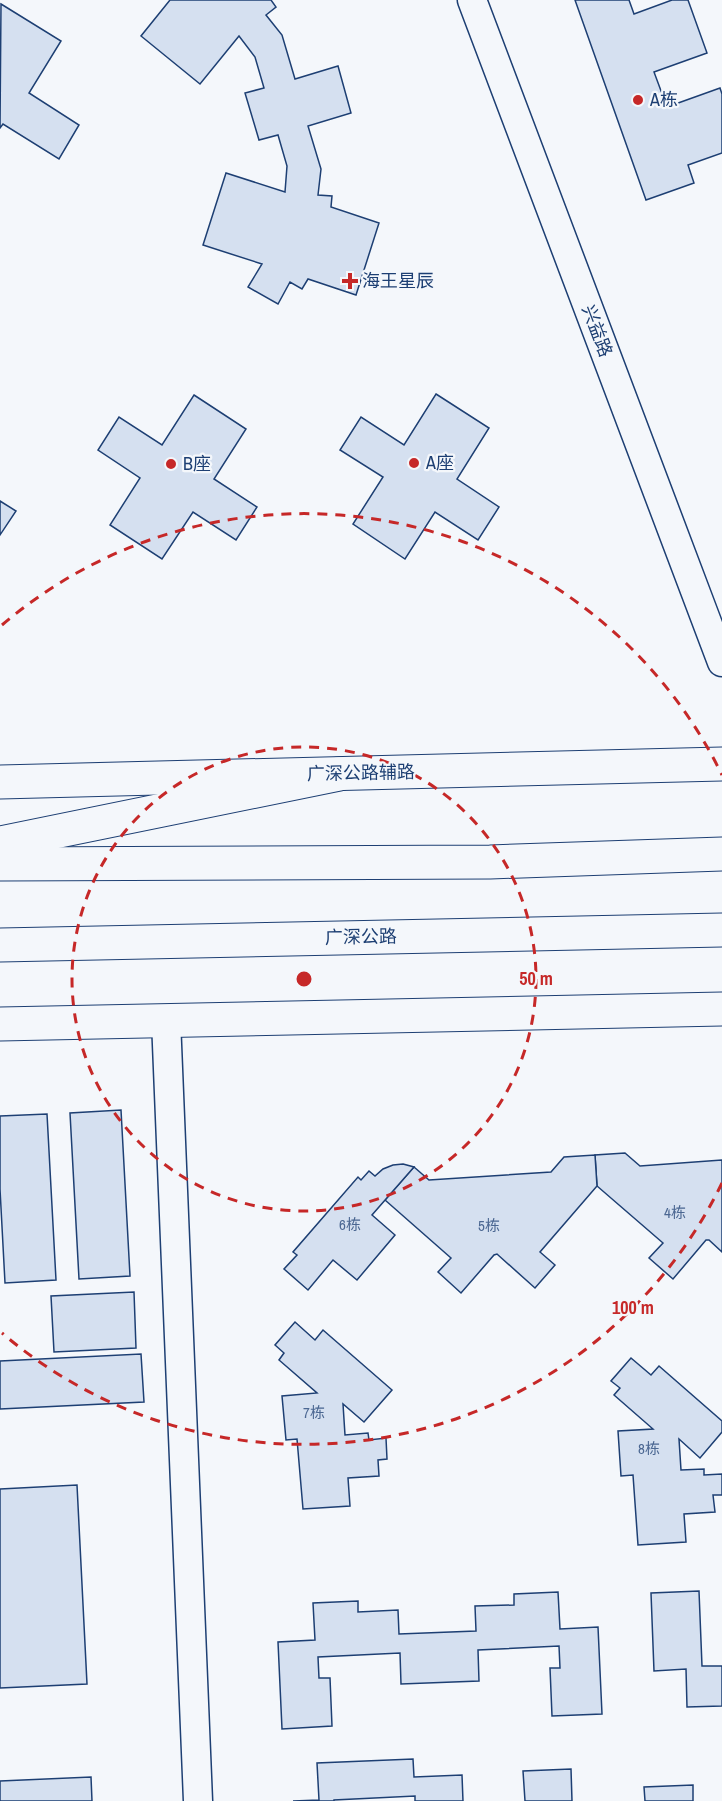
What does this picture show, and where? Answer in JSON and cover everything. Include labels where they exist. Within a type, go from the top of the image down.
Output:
[{"type":"main road","name":"广深公路辅路","points":[[0,782],[722,764]]},
{"type":"main road","points":[[0,843],[339,774]]},
{"type":"main road","points":[[0,864],[490,861],[722,854]]},
{"type":"main road","name":"广深公路","points":[[0,945],[722,930]]},
{"type":"main road","points":[[0,1024],[722,1009]]},
{"type":"street","name":"兴益路","points":[[472,0],[722,662]]},
{"type":"street","points":[[166,1020],[198,1801]]},
{"type":"building","points":[[170,0],[271,0],[276,7],[266,15],[282,35],[295,79],[338,66],[351,113],[308,126],[321,169],[318,195],[332,196],[331,207],[379,223],[356,295],[308,279],[302,289],[290,282],[278,304],[248,287],[262,264],[203,245],[226,173],[285,192],[287,166],[278,135],[259,140],[245,93],[264,88],[255,57],[239,36],[200,84],[141,36]]},
{"type":"building","name":"A栋","points":[[575,0],[629,0],[634,14],[672,0],[688,0],[707,53],[654,72],[667,107],[720,88],[722,94],[722,153],[688,165],[694,183],[646,200]]},
{"type":"building","points":[[1,4],[61,41],[29,93],[79,125],[59,159],[3,124],[0,128]]},
{"type":"building","name":"A座","points":[[436,394],[489,428],[457,479],[499,507],[478,540],[435,512],[405,559],[353,524],[383,477],[340,450],[361,417],[404,445]]},
{"type":"building","name":"B座","points":[[194,395],[246,429],[214,479],[257,507],[236,540],[193,512],[162,559],[110,525],[140,478],[98,450],[119,417],[162,445]]},
{"type":"building","points":[[0,501],[16,511],[0,535]]},
{"type":"building","points":[[121,1110],[130,1276],[79,1279],[70,1113]]},
{"type":"building","points":[[47,1114],[56,1280],[5,1283],[0,1189],[0,1116]]},
{"type":"building","points":[[625,1153],[640,1166],[722,1160],[722,1252],[706,1240],[673,1279],[649,1258],[663,1243],[597,1186],[595,1155]]},
{"type":"building","points":[[595,1155],[597,1186],[540,1252],[555,1265],[535,1288],[497,1254],[461,1293],[438,1272],[451,1258],[385,1200],[414,1167],[429,1180],[551,1172],[564,1157]]},
{"type":"building","points":[[403,1164],[414,1167],[372,1215],[395,1235],[357,1280],[333,1260],[308,1290],[284,1269],[297,1255],[293,1252],[358,1177],[361,1180],[369,1171],[375,1176],[383,1169]]},
{"type":"building","points":[[134,1292],[136,1348],[54,1352],[51,1296]]},
{"type":"building","points":[[295,1322],[315,1340],[323,1330],[392,1390],[364,1422],[343,1404],[345,1435],[368,1433],[369,1440],[386,1438],[387,1459],[378,1460],[379,1476],[348,1478],[350,1506],[303,1509],[297,1439],[286,1440],[282,1396],[317,1393],[279,1360],[284,1353],[275,1345]]},
{"type":"building","points":[[141,1354],[144,1402],[0,1409],[0,1361]]},
{"type":"building","points":[[631,1358],[651,1375],[659,1366],[722,1421],[722,1432],[700,1458],[679,1439],[681,1470],[704,1469],[704,1475],[722,1474],[722,1495],[713,1495],[715,1512],[684,1514],[686,1542],[638,1545],[633,1475],[621,1476],[618,1431],[653,1429],[614,1395],[620,1388],[611,1381]]},
{"type":"building","points":[[77,1485],[87,1684],[0,1688],[0,1489]]},
{"type":"building","points":[[699,1591],[702,1666],[722,1666],[722,1706],[687,1707],[686,1669],[654,1671],[651,1593]]},
{"type":"building","points":[[558,1592],[560,1629],[598,1627],[602,1714],[552,1716],[550,1668],[560,1668],[559,1646],[478,1650],[479,1681],[401,1684],[400,1653],[318,1657],[319,1678],[330,1678],[332,1726],[282,1729],[278,1642],[315,1640],[313,1603],[358,1601],[358,1612],[398,1610],[399,1634],[476,1631],[475,1606],[514,1605],[514,1594]]},
{"type":"building","points":[[413,1759],[414,1777],[462,1775],[463,1801],[415,1801],[415,1796],[334,1801],[293,1801],[319,1800],[317,1763]]},
{"type":"building","points":[[571,1769],[572,1801],[525,1801],[523,1771]]},
{"type":"building","points":[[91,1777],[92,1801],[0,1801],[0,1781]]},
{"type":"building","points":[[693,1785],[693,1801],[645,1801],[644,1787]]},
{"type":"place","name":"A栋","points":[[638,100]]},
{"type":"place","name":"海王星辰","points":[[350,281]]},
{"type":"place","name":"A座","points":[[414,463]]},
{"type":"place","name":"B座","points":[[171,464]]}]
